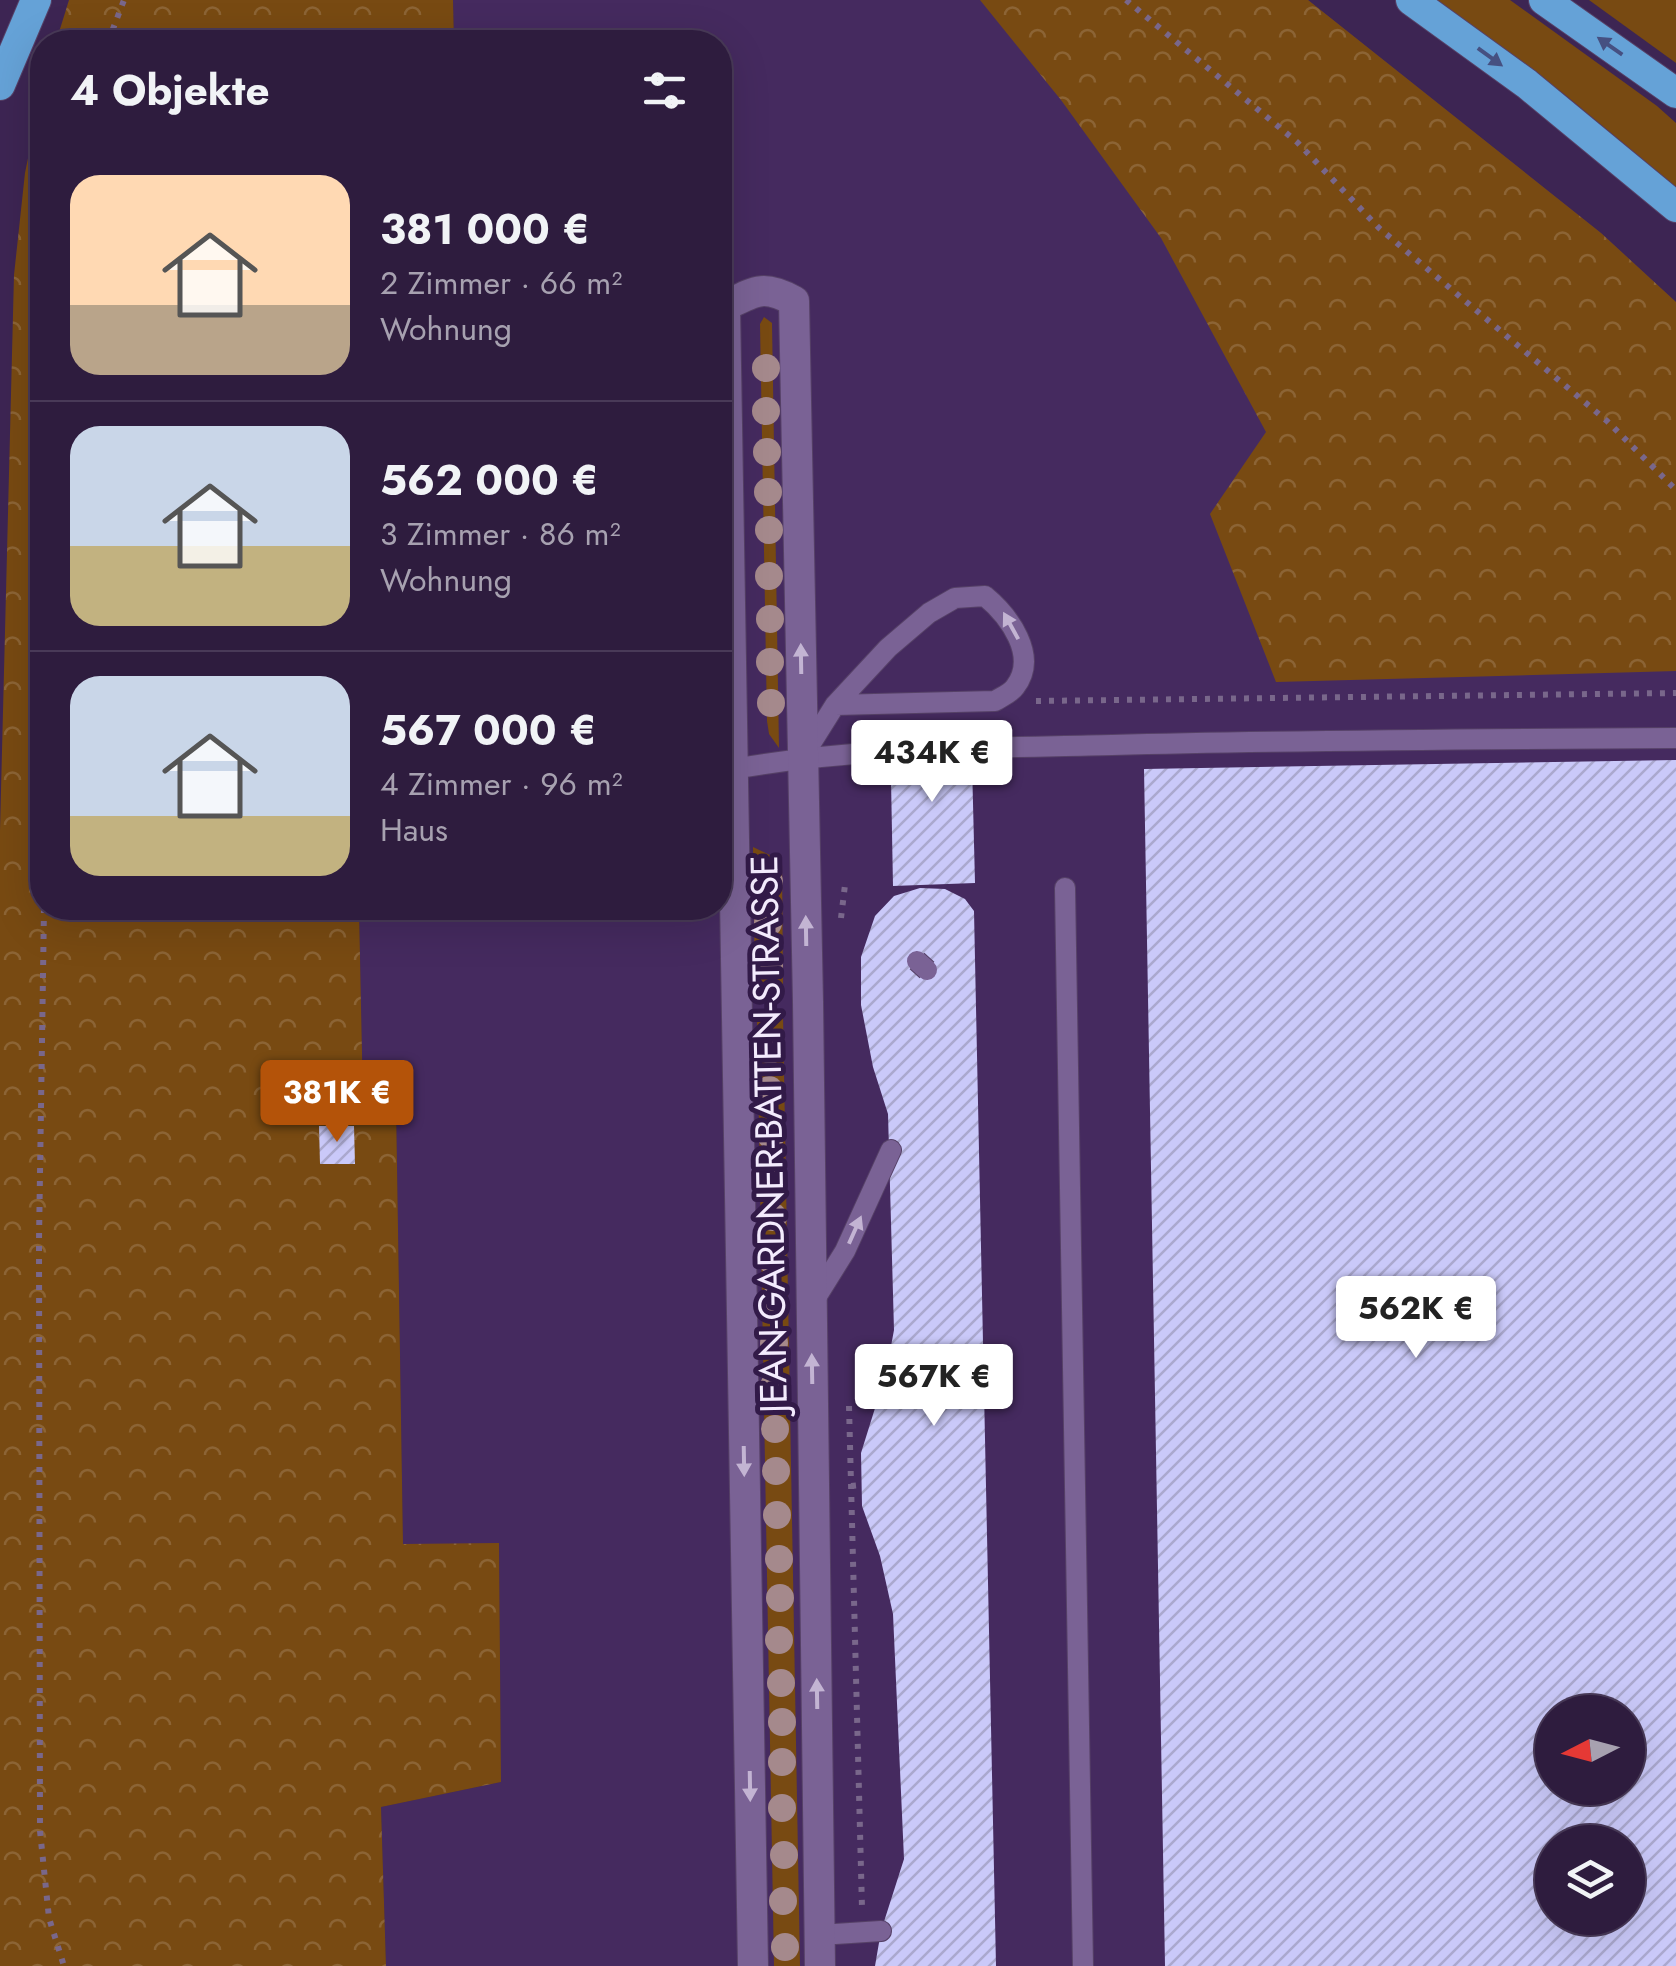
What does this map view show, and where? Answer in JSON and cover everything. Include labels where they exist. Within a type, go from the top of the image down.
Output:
[{"type":"highway","points":[[0,86],[36,0]]},
{"type":"highway","points":[[1411,0],[1528,84],[1676,207]]},
{"type":"highway","points":[[1544,0],[1676,93]]},
{"type":"street","name":"JEAN-GARDNER-BATTEN-STRASSE","points":[[732,302],[756,290],[774,290],[794,301],[820,1966]]},
{"type":"street","name":"JEAN-GARDNER-BATTEN-STRASSE","points":[[732,769],[753,1966]]},
{"type":"lane","points":[[803,757],[835,705],[888,648],[955,598],[985,596],[1004,611],[1018,636],[1024,666],[1014,689],[995,701],[835,705]]},
{"type":"lane","points":[[732,769],[803,757],[941,748],[1277,740],[1676,738]]},
{"type":"lane","points":[[1065,888],[1083,1966]]},
{"type":"lane","points":[[812,1306],[845,1251],[891,1150]]},
{"type":"lane","points":[[820,1934],[872,1932]]},
{"type":"path","points":[[113,30],[124,0]]},
{"type":"path","points":[[1126,0],[1297,142],[1379,228],[1606,422],[1676,490]]},
{"type":"path","points":[[995,701],[1676,693]]},
{"type":"path","points":[[841,920],[845,885]]},
{"type":"path","points":[[44,920],[39,1240],[40,1830],[48,1918],[64,1966]]},
{"type":"path","points":[[848,1388],[872,1932]]},
{"type":"path","points":[[851,1486],[862,1484]]},
{"type":"shaded area","points":[[453,0],[1308,0],[1601,233],[1676,302],[1676,1966],[386,1966],[381,1807],[501,1782],[499,1544],[403,1544],[396,1103],[363,1102],[359,920],[732,920],[732,30],[454,30]]},
{"type":"green space","points":[[69,0],[453,0],[454,30],[60,30]]},
{"type":"green space","points":[[980,0],[1308,0],[1601,233],[1676,302],[1676,671],[1276,682],[1210,514],[1266,432],[1161,238],[1061,100]]},
{"type":"green space","points":[[1436,0],[1510,0],[1657,106],[1676,123],[1676,187],[1564,94]]},
{"type":"green space","points":[[1589,0],[1676,0],[1676,63]]},
{"type":"green space","points":[[30,149],[30,920],[359,920],[363,1101],[396,1102],[403,1544],[499,1543],[501,1782],[381,1807],[386,1966],[0,1966],[0,831],[14,275]]},
{"type":"green space","points":[[764,317],[772,323],[779,748],[769,734],[767,721],[760,324]]},
{"type":"green space","points":[[753,847],[782,861],[783,990],[755,990]]},
{"type":"green space","points":[[783,1016],[800,1966],[774,1966],[757,1017]]},
{"type":"building","points":[[971,724],[975,883],[893,886],[890,726]]},
{"type":"building","points":[[1676,760],[1676,1966],[1165,1966],[1144,769]]},
{"type":"building","points":[[920,888],[945,889],[965,899],[974,911],[996,1966],[875,1966],[881,1931],[904,1859],[893,1614],[880,1556],[862,1506],[861,1453],[886,1373],[894,1330],[888,1114],[873,1067],[861,1005],[861,957],[875,916],[894,896]]},
{"type":"building","points":[[319,1126],[354,1126],[355,1164],[320,1164]]}]
